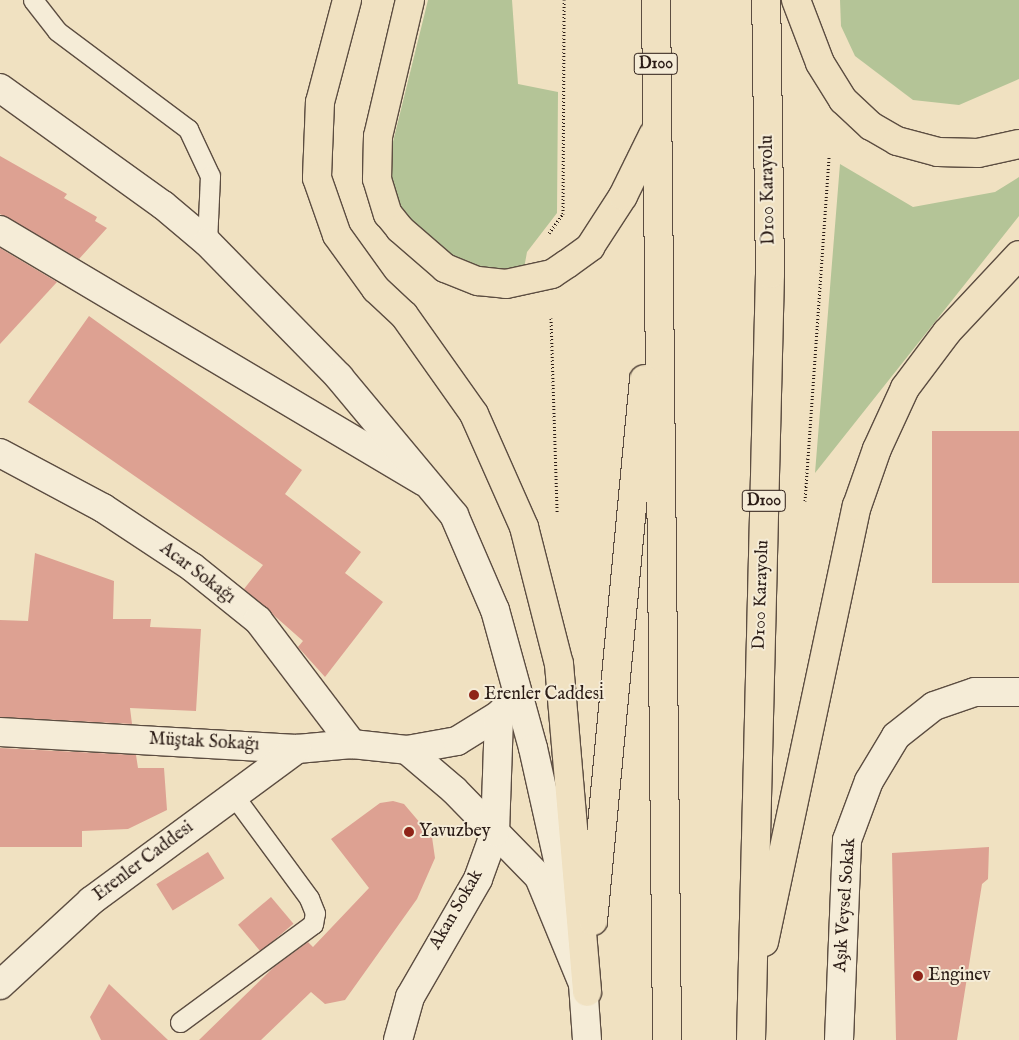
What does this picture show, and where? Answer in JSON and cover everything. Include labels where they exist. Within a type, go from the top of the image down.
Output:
[{"type":"highway","points":[[347,0],[320,102],[317,178],[337,235],[376,288],[404,315],[474,414],[524,527],[559,664],[586,992]]},
{"type":"highway","points":[[410,0],[379,127],[377,179],[388,214],[400,229],[444,268],[478,281],[506,284],[552,274],[590,247],[623,196],[655,129]]},
{"type":"highway","name":"D100","points":[[656,0],[655,129],[658,232],[666,1040]]},
{"type":"highway","name":"D100 Karayolu","points":[[750,1040],[770,274],[766,0]]},
{"type":"highway","points":[[796,0],[820,63],[844,100],[871,126],[897,141],[938,152],[978,153],[1019,144]]},
{"type":"highway","points":[[586,992],[658,232]]},
{"type":"highway","points":[[754,1040],[751,1002],[857,506],[877,449],[905,388],[947,332],[1019,255]]},
{"type":"street","points":[[0,88],[164,205],[207,242],[339,377],[454,514],[495,610],[518,694],[586,992],[587,1040]]},
{"type":"street","points":[[0,230],[432,486]]},
{"type":"street","name":"Acar Sokağı","points":[[0,453],[111,513],[192,567],[258,620],[352,744]]},
{"type":"street","name":"Aşık Veysel Sokak","points":[[839,1040],[847,840],[870,781],[896,736],[934,706],[974,692],[1019,692]]},
{"type":"street","name":"Müştak Sokağı","points":[[0,732],[297,749],[352,744],[407,750],[457,741],[499,715],[518,694]]},
{"type":"street","name":"Akan Sokak","points":[[398,1040],[410,997],[478,878],[494,832],[499,715]]},
{"type":"street","name":"Erenler Caddesi","points":[[0,985],[91,901],[297,749]]},
{"type":"street","points":[[407,750],[494,832],[538,877],[586,992]]},
{"type":"lane","points":[[33,0],[57,30],[188,129],[210,176],[207,242]]},
{"type":"lane","points":[[180,1022],[313,924],[315,913],[309,898],[234,796]]},
{"type":"path","points":[[545,238],[563,214],[564,0]]},
{"type":"path","points":[[805,501],[829,156]]},
{"type":"path","points":[[551,318],[557,522]]},
{"type":"green space","points":[[428,0],[512,0],[518,84],[558,92],[557,213],[527,252],[523,274],[472,274],[422,246],[394,198],[389,158]]},
{"type":"green space","points":[[840,0],[1019,0],[1019,79],[959,105],[913,100],[855,56],[841,26]]},
{"type":"green space","points":[[840,164],[913,207],[995,192],[1019,177],[1019,216],[815,473]]},
{"type":"building","points":[[0,156],[67,194],[64,198],[97,217],[95,221],[107,228],[79,259],[0,214]]},
{"type":"building","points":[[0,248],[57,282],[0,344]]},
{"type":"building","points":[[89,316],[302,470],[285,494],[361,552],[345,573],[383,602],[325,677],[298,647],[303,641],[244,589],[263,565],[28,402]]},
{"type":"building","points":[[932,431],[1019,431],[1019,583],[932,583]]},
{"type":"building","points":[[35,553],[114,581],[113,619],[151,619],[150,627],[201,629],[196,711],[130,708],[132,724],[0,717],[0,620],[28,621]]},
{"type":"building","points":[[0,748],[136,755],[138,768],[164,768],[167,810],[128,829],[82,831],[82,847],[0,847]]},
{"type":"building","points":[[393,801],[404,804],[432,837],[435,858],[417,899],[345,1000],[325,1004],[311,992],[261,1040],[199,1040],[274,967],[308,942],[313,947],[369,888],[331,839],[380,803]]},
{"type":"building","points":[[989,847],[988,879],[982,884],[957,1040],[896,1040],[892,853]]},
{"type":"building","points":[[208,852],[224,878],[173,911],[156,884]]},
{"type":"building","points":[[271,897],[293,924],[261,951],[238,925]]},
{"type":"building","points":[[109,984],[168,1040],[101,1040],[90,1017]]},
{"type":"place","name":"Erenler Caddesi̇","points":[[474,695]]},
{"type":"place","name":"Yavuzbey","points":[[409,832]]},
{"type":"place","name":"Enginev","points":[[918,976]]}]
